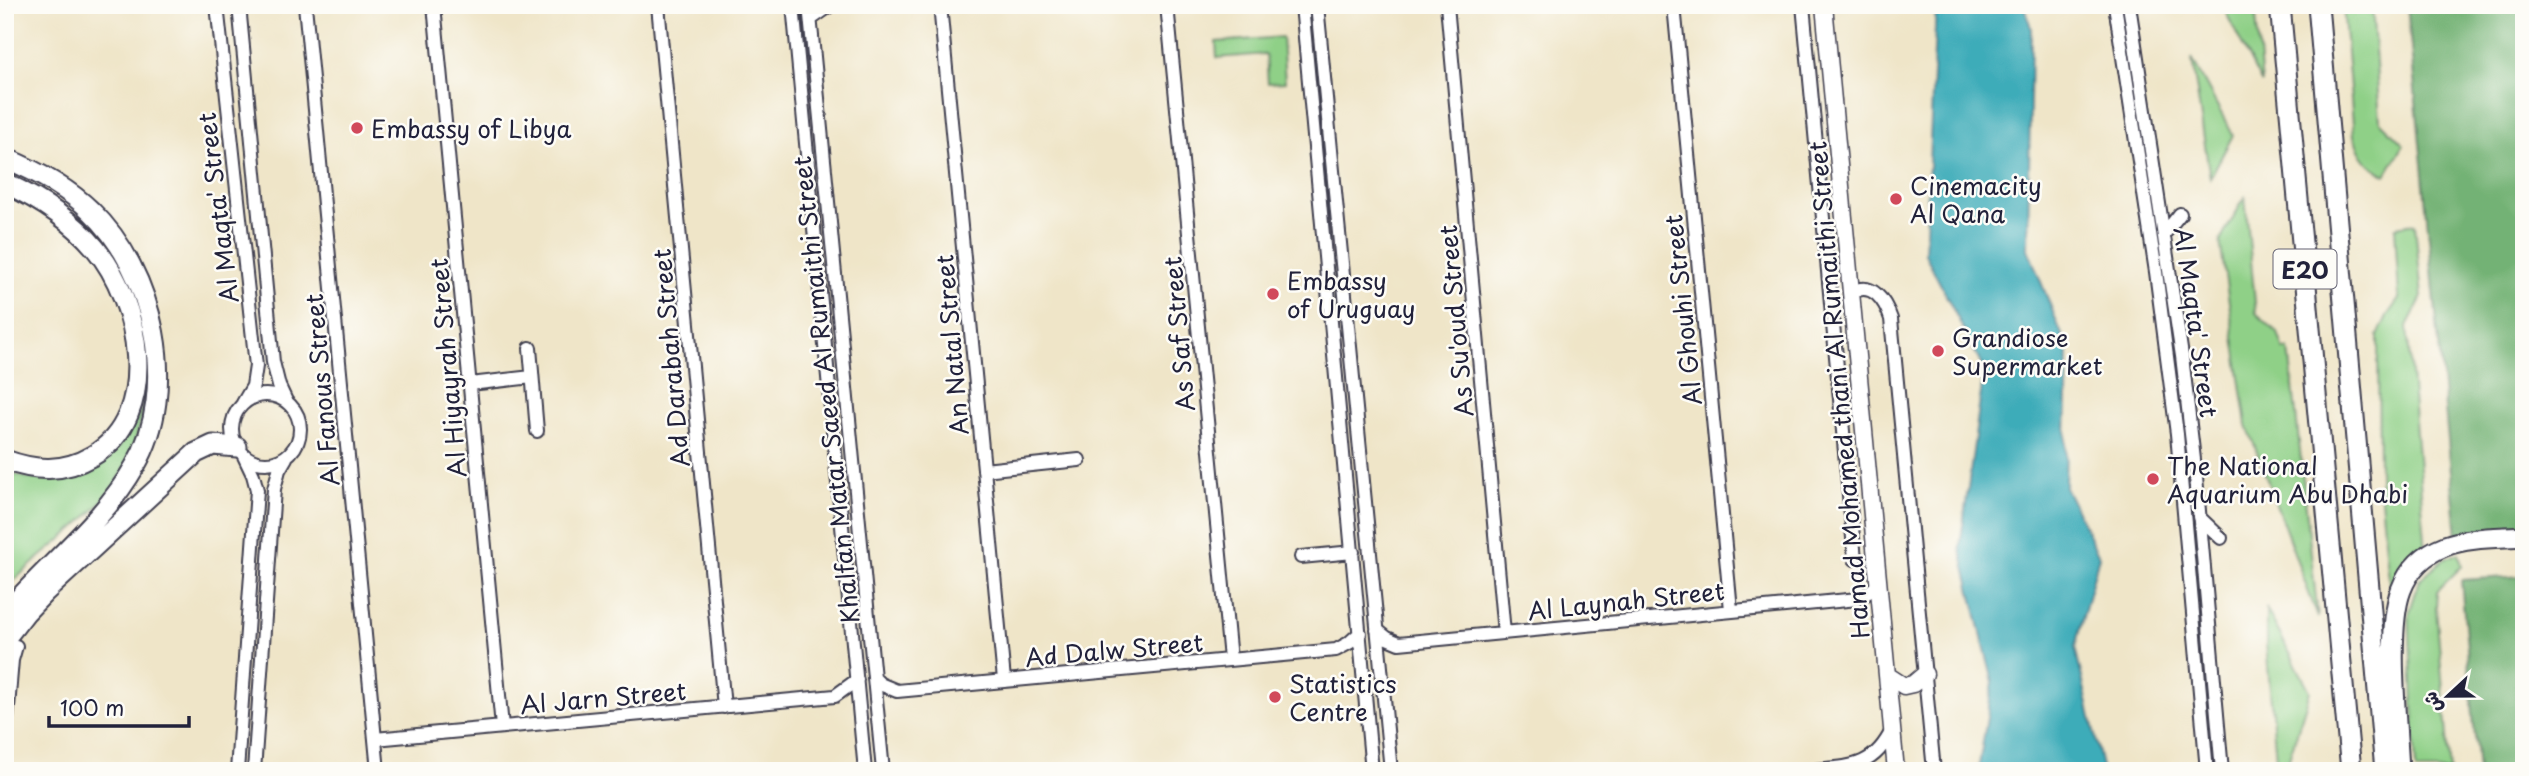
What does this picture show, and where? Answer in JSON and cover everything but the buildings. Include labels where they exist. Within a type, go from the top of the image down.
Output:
[{"type":"highway","name":"E20","points":[[2280,5],[2351,771]]},
{"type":"highway","name":"E20","points":[[2318,5],[2385,771]]},
{"type":"highway","points":[[5,158],[67,191],[92,211],[115,239],[146,302],[156,341],[158,382],[152,426],[136,465],[111,503],[5,614]]},
{"type":"highway","points":[[5,183],[55,212],[97,249],[114,277],[127,309],[136,343],[133,405],[121,432],[105,449],[82,462],[53,470],[27,468],[5,460]]},
{"type":"highway","points":[[10,643],[45,592],[197,453],[213,445],[240,450]]},
{"type":"highway","points":[[2399,771],[2394,635],[2397,603],[2407,576],[2425,556],[2453,543],[2524,536]]},
{"type":"main road","name":"Hamad Mohamed thani Al Rumaithi Street","points":[[1824,5],[1896,771]]},
{"type":"main road","points":[[1887,675],[1904,686],[1913,684],[1925,674]]},
{"type":"street","name":"Al Maqta' Street","points":[[217,5],[256,366],[253,386],[243,403]]},
{"type":"street","name":"Al Maqta' Street","points":[[239,5],[273,362],[286,401]]},
{"type":"street","name":"Al Fanous Street","points":[[305,5],[378,771]]},
{"type":"street","name":"Al Hiyayrah Street","points":[[434,5],[502,727]]},
{"type":"street","name":"Ad Darabah Street","points":[[658,5],[724,706]]},
{"type":"street","name":"Khalfan Matar Saeed Al Rumaithi Street","points":[[793,5],[865,771]]},
{"type":"street","name":"Khalfan Matar Saeed Al Rumaithi Street","points":[[809,5],[883,771]]},
{"type":"street","points":[[811,19],[831,5]]},
{"type":"street","name":"An Natal Street","points":[[940,5],[1004,681]]},
{"type":"street","name":"As Saf Street","points":[[1167,5],[1230,659]]},
{"type":"street","points":[[1302,5],[1373,771]]},
{"type":"street","points":[[1317,5],[1391,771]]},
{"type":"street","name":"As Su'oud Street","points":[[1447,5],[1504,633]]},
{"type":"street","name":"Al Ghouhi Street","points":[[1674,5],[1731,610]]},
{"type":"street","points":[[1803,5],[1855,559]]},
{"type":"street","name":"Al Maqta' Street","points":[[2115,5],[2178,444],[2207,771]]},
{"type":"street","name":"Al Maqta' Street","points":[[2129,5],[2183,369],[2222,771]]},
{"type":"street","points":[[1821,191],[1831,187],[1842,189]]},
{"type":"street","points":[[2151,242],[2164,237],[2180,214]]},
{"type":"street","points":[[1851,293],[1863,288],[1875,292],[1886,306],[1891,319],[1934,771]]},
{"type":"street","points":[[530,348],[537,431]]},
{"type":"street","points":[[470,384],[532,377]]},
{"type":"street","points":[[237,771],[257,490],[232,429],[237,411],[243,403],[260,395],[269,395],[286,401],[293,408],[300,425],[298,443],[279,470],[274,489],[254,771]]},
{"type":"street","points":[[240,450],[250,459],[268,464],[286,457]]},
{"type":"street","points":[[984,470],[1079,460]]},
{"type":"street","points":[[1850,505],[1860,501],[1872,503]]},
{"type":"street","points":[[2199,517],[2221,538]]},
{"type":"street","points":[[1350,525],[1366,524]]},
{"type":"street","points":[[1301,557],[1353,552]]},
{"type":"street","name":"Al Laynah Street","points":[[1399,643],[1858,598],[1879,585]]},
{"type":"street","points":[[849,597],[866,595]]},
{"type":"street","points":[[1858,598],[1881,609]]},
{"type":"street","points":[[1377,630],[1399,643],[1380,661]]},
{"type":"street","points":[[1336,650],[1360,633]]},
{"type":"street","points":[[5,743],[12,660],[10,643]]},
{"type":"street","name":"Ad Dalw Street","points":[[897,691],[1336,650],[1363,660]]},
{"type":"street","points":[[874,678],[880,684],[897,691],[877,707]]},
{"type":"street","points":[[835,696],[857,680]]},
{"type":"street","name":"Al Jarn Street","points":[[375,739],[835,696],[859,707]]},
{"type":"street","points":[[1804,771],[1853,765],[1868,760],[1880,750],[1892,729]]},
{"type":"green space","points":[[2222,5],[2255,5],[2262,84]]},
{"type":"green space","points":[[2343,5],[2372,5],[2380,121],[2404,145],[2386,175],[2365,160],[2354,136]]},
{"type":"green space","points":[[2407,5],[2524,5],[2524,531],[2457,536]]},
{"type":"green space","points":[[1282,37],[1285,82],[1268,83],[1266,54],[1217,58],[1216,42]]},
{"type":"green space","points":[[2192,59],[2233,135],[2210,178]]},
{"type":"green space","points":[[2245,197],[2256,313],[2278,333],[2284,350],[2289,349],[2318,618],[2247,425],[2220,241]]},
{"type":"green space","points":[[2415,224],[2422,297],[2407,326],[2426,551],[2392,614],[2379,478],[2378,336],[2399,299],[2395,227]]},
{"type":"green space","points":[[146,397],[131,453],[113,487],[85,519],[5,590],[5,471],[31,478],[54,480],[75,477],[93,469],[109,457],[123,441]]},
{"type":"green space","points":[[2459,553],[2462,566],[2437,591],[2436,608],[2450,771],[2416,771],[2409,614],[2420,579],[2442,560]]},
{"type":"green space","points":[[2524,576],[2524,771],[2478,771],[2461,580]]},
{"type":"green space","points":[[2266,608],[2310,691],[2285,771],[2277,771],[2266,643]]},
{"type":"water","points":[[1936,5],[2024,5],[2031,28],[2028,249],[2068,350],[2065,487],[2099,556],[2075,647],[2103,771],[1978,771],[1993,682],[1960,547],[1984,370],[1925,254]]},
{"type":"place","name":"Embassy of Libya","points":[[357,128]]},
{"type":"place","name":"Cinemacity Al Qana","points":[[1896,199]]},
{"type":"place","name":"Embassy of Uruguay","points":[[1273,294]]},
{"type":"place","name":"Grandiose Supermarket","points":[[1938,351]]},
{"type":"place","name":"The National Aquarium Abu Dhabi","points":[[2153,479]]},
{"type":"place","name":"Statistics Centre","points":[[1275,697]]}]
